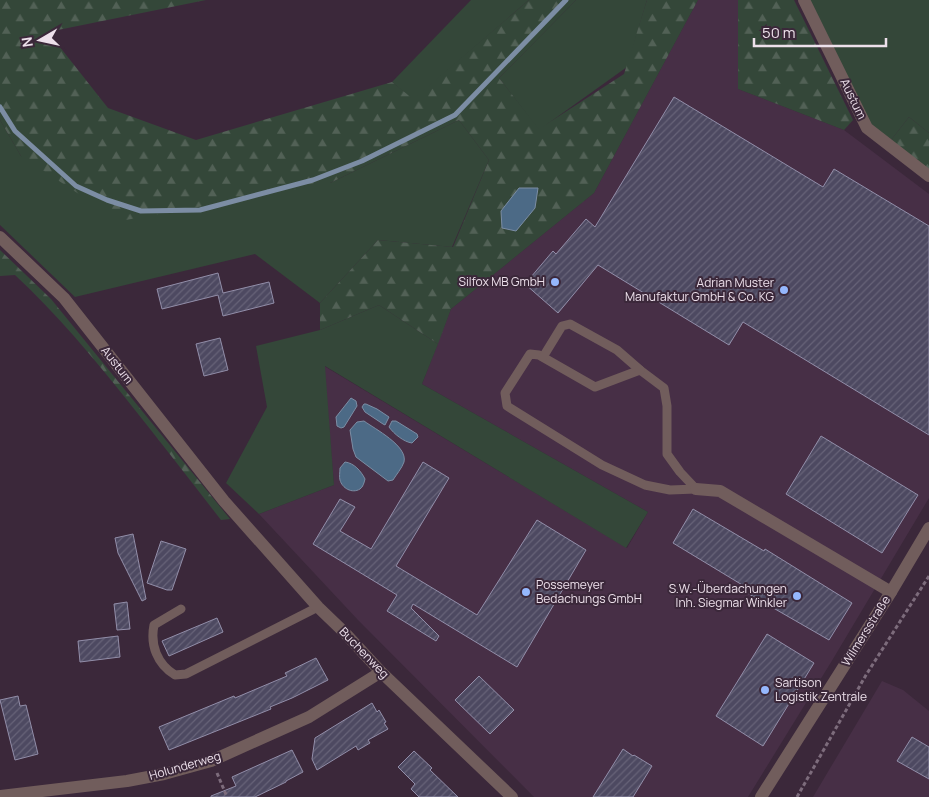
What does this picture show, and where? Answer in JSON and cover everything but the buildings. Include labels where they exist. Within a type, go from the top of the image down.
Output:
[{"type":"street","name":"Austum","points":[[804,0],[867,128],[929,176]]},
{"type":"street","name":"Austum","points":[[0,237],[64,298],[224,501]]},
{"type":"street","name":"Wilmersstraße","points":[[696,489],[720,491],[891,592]]},
{"type":"street","name":"Buchenweg","points":[[224,501],[318,607],[381,672],[512,797]]},
{"type":"street","name":"Wilmersstraße","points":[[761,797],[891,592],[929,528]]},
{"type":"street","name":"Holunderweg","points":[[1,794],[127,781],[164,774],[211,761],[309,717],[381,672]]},
{"type":"lane","points":[[543,357],[562,326],[570,324],[617,350],[664,388],[667,406],[667,454],[696,489]]},
{"type":"lane","points":[[640,370],[595,387],[543,357],[530,354],[505,392],[507,406],[602,465],[645,485],[670,490],[696,489]]},
{"type":"lane","points":[[181,609],[154,625],[152,635],[154,648],[166,669],[175,675],[186,674],[318,607]]},
{"type":"path","points":[[797,797],[866,675],[929,576]]},
{"type":"path","points":[[211,761],[227,797]]},
{"type":"shaded area","points":[[698,0],[738,0],[738,89],[844,130],[929,194],[929,498],[748,797],[534,797],[358,620],[259,514],[334,485],[324,366],[627,548],[648,512],[422,384],[451,309],[594,193]]},
{"type":"shaded area","points":[[882,681],[903,690],[929,711],[929,797],[813,797]]},
{"type":"green space","points":[[0,0],[206,0],[48,32],[108,108],[196,140],[392,82],[413,99],[529,0],[576,0],[499,78],[539,129],[624,74],[647,0],[698,0],[594,193],[451,309],[438,344],[379,305],[320,330],[320,303],[378,240],[453,247],[489,160],[459,120],[330,183],[120,221],[21,156],[0,120]]},
{"type":"green space","points":[[471,0],[529,0],[413,100],[392,82]]},
{"type":"green space","points":[[576,0],[647,0],[627,67],[539,130],[499,78]]},
{"type":"green space","points":[[738,0],[794,0],[853,120],[844,130],[738,89]]},
{"type":"green space","points":[[804,0],[929,0],[929,133],[909,117],[888,144],[867,128]]},
{"type":"green space","points":[[909,117],[929,133],[929,176],[888,144]]},
{"type":"green space","points":[[0,120],[21,156],[330,183],[459,120],[489,160],[452,247],[378,240],[320,303],[255,254],[75,297],[0,225]]},
{"type":"green space","points":[[0,250],[51,299],[230,519],[221,520],[114,384],[45,304],[15,275],[0,276]]},
{"type":"green space","points":[[379,305],[438,344],[422,384],[648,512],[626,548],[325,366],[334,485],[259,514],[226,483],[267,407],[256,346],[320,330]]},
{"type":"water","points":[[519,188],[538,188],[535,208],[516,231],[502,228],[501,211]]},
{"type":"water","points":[[351,398],[356,401],[357,406],[344,427],[341,428],[337,426],[336,417]]},
{"type":"water","points":[[364,404],[377,409],[389,417],[385,425],[365,412],[362,407]]},
{"type":"water","points":[[364,421],[390,438],[404,456],[404,462],[393,480],[388,481],[356,457],[350,430],[357,422]]},
{"type":"water","points":[[392,421],[396,421],[417,434],[418,437],[412,443],[396,435],[389,427]]},
{"type":"water","points":[[345,462],[359,470],[365,479],[360,489],[354,491],[345,488],[341,483],[340,468]]},
{"type":"waterway","points":[[0,107],[15,131],[76,186],[107,200],[141,211],[200,210],[313,180],[362,161],[455,115],[566,0]]},
{"type":"place","name":"Silfox MB GmbH","points":[[555,282]]},
{"type":"place","name":"Adrian Muster Manufaktur GmbH & Co. KG","points":[[784,290]]},
{"type":"place","name":"Possemeyer Bedachungs GmbH","points":[[526,592]]},
{"type":"place","name":"S.W.-Überdachungen Inh. Siegmar Winkler","points":[[797,596]]},
{"type":"place","name":"Sartison Logistik Zentrale","points":[[765,690]]}]
